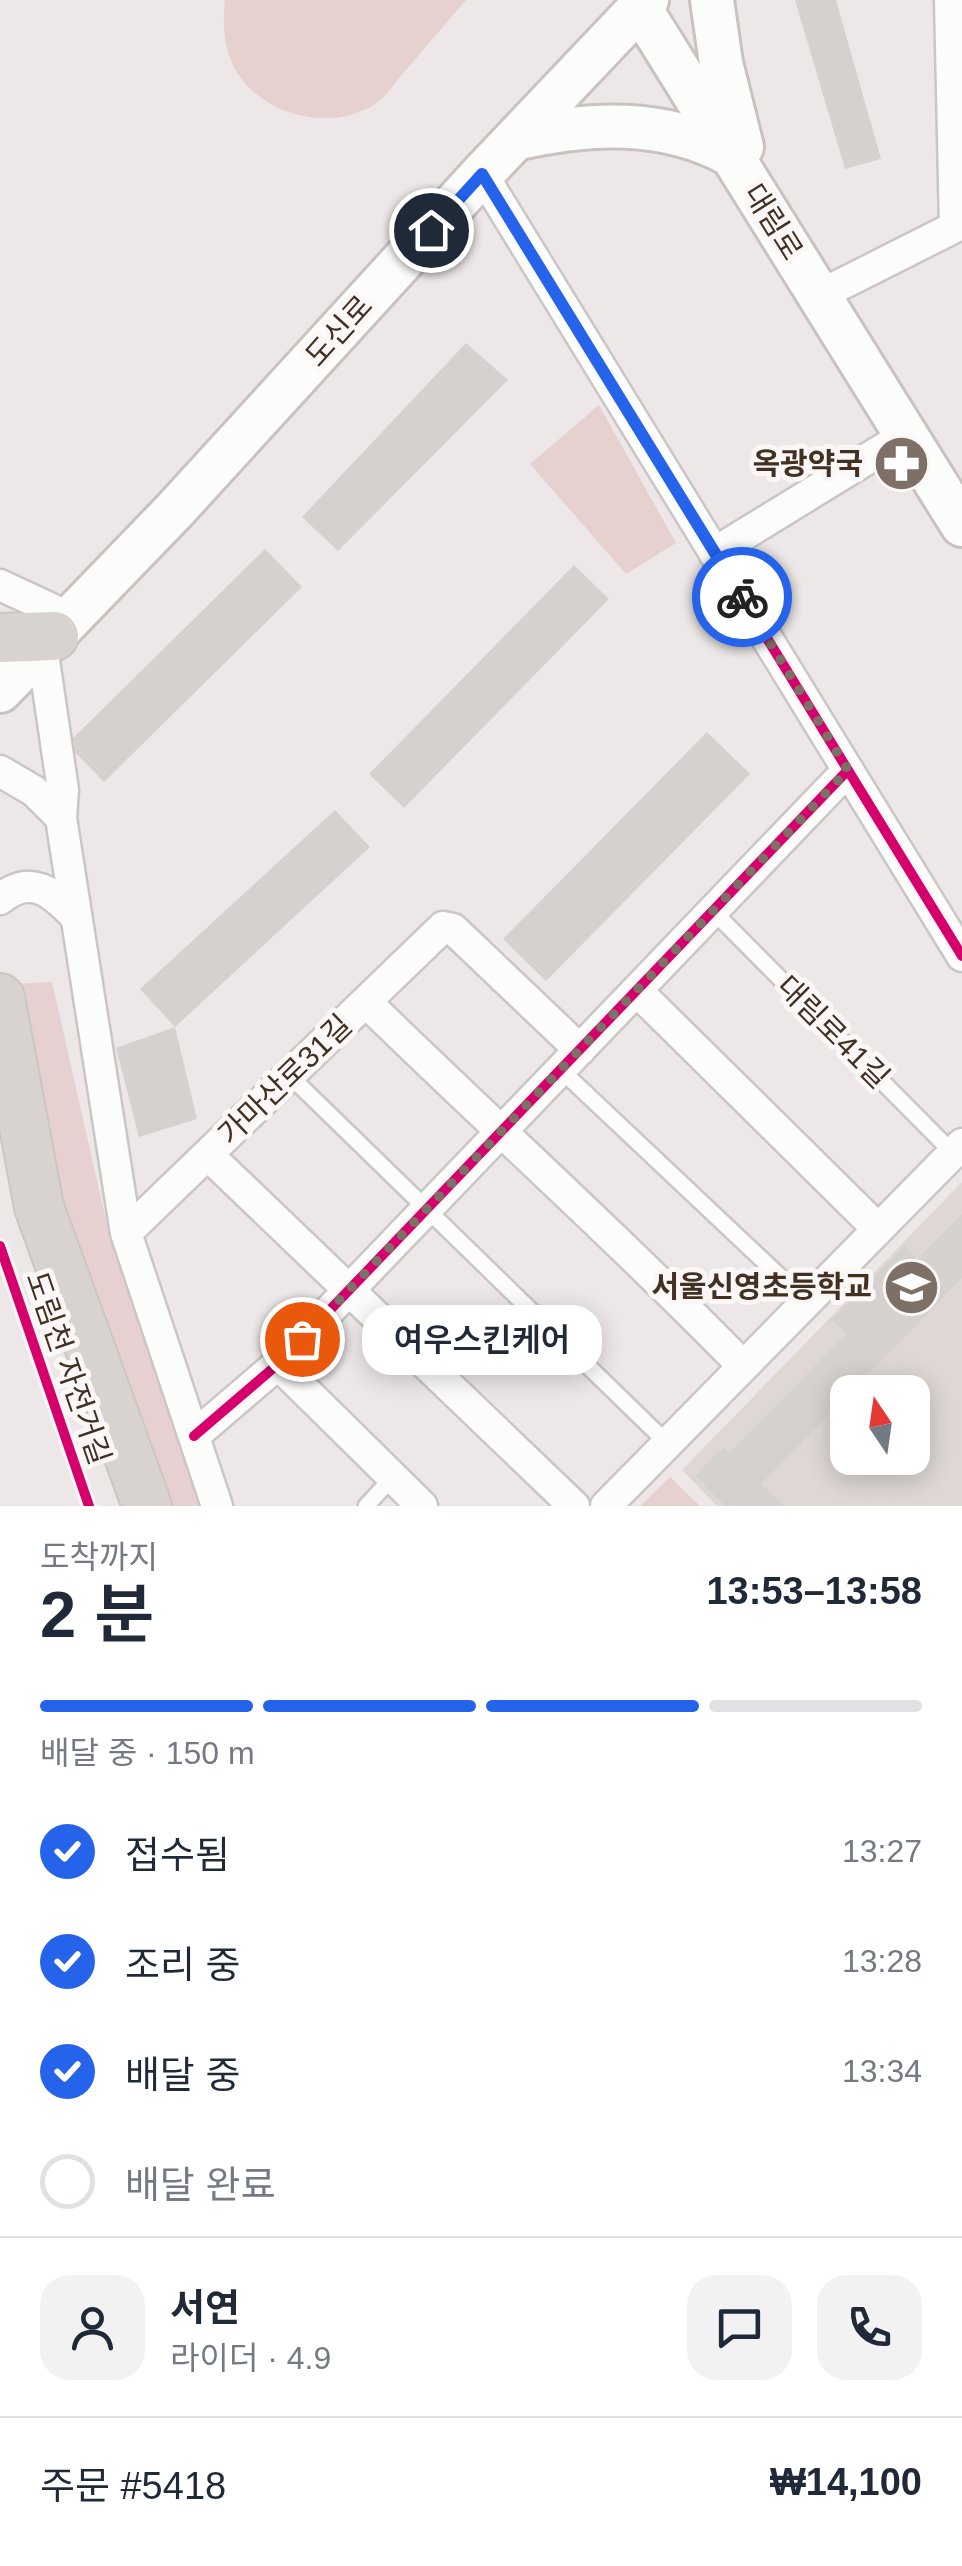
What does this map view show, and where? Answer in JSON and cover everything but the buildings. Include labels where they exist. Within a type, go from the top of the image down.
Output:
[{"type":"main road","points":[[712,0],[732,114],[760,200]]},
{"type":"main road","name":"대림로","points":[[643,4],[962,525]]},
{"type":"main road","name":"도신로","points":[[0,691],[42,634],[174,511],[643,4]]},
{"type":"main road","points":[[516,139],[568,129],[630,126],[700,138],[732,155]]},
{"type":"main road","points":[[0,998],[39,1207],[147,1506]]},
{"type":"street","points":[[820,295],[958,229],[950,0]]},
{"type":"street","points":[[482,174],[962,956]]},
{"type":"street","points":[[714,553],[906,435]]},
{"type":"street","points":[[0,585],[42,634],[63,790],[60,818],[126,1232],[216,1506]]},
{"type":"street","points":[[194,1436],[278,1364],[848,770]]},
{"type":"street","points":[[0,771],[34,791],[60,818]]},
{"type":"street","points":[[0,899],[14,890],[39,888],[53,893],[76,917]]},
{"type":"street","name":"가마산로31길","points":[[126,1232],[443,928],[452,929],[570,1060]]},
{"type":"street","points":[[637,991],[878,1229]]},
{"type":"street","points":[[366,1002],[670,1291],[743,1366]]},
{"type":"street","name":"대림로41길","points":[[606,1506],[957,1148]]},
{"type":"street","points":[[208,1154],[574,1506]]},
{"type":"street","points":[[278,1364],[422,1506]]},
{"type":"lane","name":"대림로41길","points":[[713,911],[957,1148]]},
{"type":"lane","points":[[570,1060],[807,1302]]},
{"type":"lane","points":[[290,1076],[667,1443]]},
{"type":"lane","points":[[366,1506],[392,1477]]},
{"type":"shaded area","points":[[225,0],[466,0],[379,101],[358,113],[321,118],[283,110],[250,89],[230,57],[225,38]]},
{"type":"shaded area","points":[[599,405],[676,543],[626,574],[530,464]]},
{"type":"shaded area","points":[[52,982],[110,1238],[199,1506],[158,1506],[61,1214],[11,984]]},
{"type":"shaded area","name":"서울신영초등학교","points":[[962,1182],[962,1506],[717,1506],[682,1470]]},
{"type":"shaded area","points":[[670,1477],[700,1506],[640,1506]]},
{"type":"cycle path","points":[[482,174],[962,956]]},
{"type":"cycle path","points":[[194,1436],[278,1364],[848,770]]},
{"type":"cycle path","name":"도림천 자전거길","points":[[0,1246],[89,1506]]},
{"type":"way so far","points":[[302,1339],[848,770],[742,597]]},
{"type":"place","name":"옥광약국","points":[[902,464]]},
{"type":"place","name":"서울신영초등학교","points":[[911,1287]]},
{"type":"place","name":"여우스킨케어","points":[[302,1339]]},
{"type":"route","points":[[431,230],[482,174],[742,597]]}]
